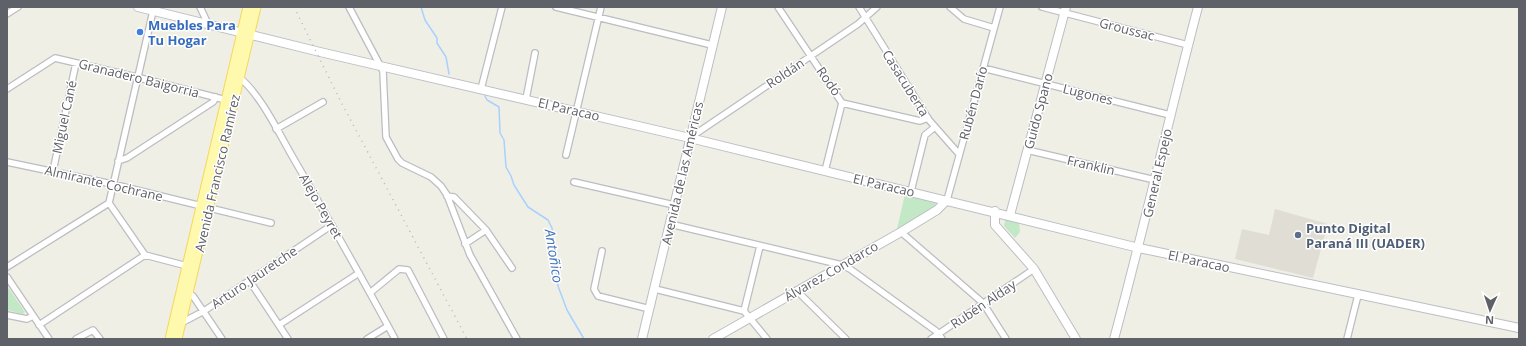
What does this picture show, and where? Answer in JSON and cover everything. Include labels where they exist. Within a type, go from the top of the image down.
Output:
[{"type":"main road","name":"El Paracao","points":[[138,7],[380,66],[526,99],[911,191],[1139,248],[1519,328]]},
{"type":"main road","name":"Avenida Francisco Ramírez","points":[[185,291],[187,266],[240,78],[248,7]]},
{"type":"main road","name":"Avenida Francisco Ramírez","points":[[177,339],[178,321],[205,206],[226,100],[246,33],[256,7]]},
{"type":"main road","name":"Avenida de las Américas","points":[[642,339],[722,7]]},
{"type":"main road","name":"General Espejo","points":[[1114,339],[1139,248],[1170,115],[1198,7]]},
{"type":"main road","name":"Guido Spano","points":[[1010,215],[1065,10]]},
{"type":"main road","name":"Álvarez Condarco","points":[[713,339],[901,232],[937,210],[946,200]]},
{"type":"main road","points":[[994,211],[995,226],[1034,269],[1076,339]]},
{"type":"main road","name":"Avenida Francisco Ramírez","points":[[170,339],[178,321]]},
{"type":"street","points":[[7,14],[18,7]]},
{"type":"street","points":[[200,7],[208,24]]},
{"type":"street","points":[[349,7],[383,71],[386,137],[398,159],[410,167],[431,177],[441,186],[447,196],[470,255],[517,339]]},
{"type":"street","points":[[482,89],[502,7]]},
{"type":"street","points":[[556,7],[712,45]]},
{"type":"street","points":[[566,155],[601,7]]},
{"type":"street","name":"Rodó","points":[[778,7],[842,103],[920,121],[928,118]]},
{"type":"street","name":"Casacuberta","points":[[859,7],[928,118],[959,154]]},
{"type":"street","name":"Roldán","points":[[690,138],[866,18],[877,7]]},
{"type":"street","points":[[950,7],[964,19],[994,28]]},
{"type":"street","name":"Rubén Darío","points":[[946,200],[1000,7]]},
{"type":"street","name":"Groussac","points":[[1042,7],[1065,10],[1188,45]]},
{"type":"street","points":[[152,10],[112,184],[109,203],[145,255],[187,266]]},
{"type":"street","points":[[526,99],[536,53]]},
{"type":"street","name":"Granadero Baigorria","points":[[7,89],[51,60],[60,58],[226,100]]},
{"type":"street","name":"Miguel Cané","points":[[53,171],[76,63]]},
{"type":"street","name":"Lugones","points":[[983,68],[1170,115]]},
{"type":"street","name":"Alejo Peyret","points":[[240,78],[251,88],[276,129],[371,292],[395,339]]},
{"type":"street","points":[[118,161],[127,158],[213,102],[216,97]]},
{"type":"street","points":[[276,129],[323,102]]},
{"type":"street","points":[[826,171],[842,103]]},
{"type":"street","points":[[911,191],[925,135],[935,127]]},
{"type":"street","name":"Franklin","points":[[1027,150],[1155,180]]},
{"type":"street","name":"Almirante Cochrane","points":[[7,162],[112,184],[271,223]]},
{"type":"street","points":[[574,182],[674,205]]},
{"type":"street","points":[[447,196],[454,197],[486,230],[512,268]]},
{"type":"street","points":[[7,267],[109,203]]},
{"type":"street","points":[[670,224],[842,265],[850,269],[940,336]]},
{"type":"street","name":"Arturo Jauretche","points":[[178,321],[204,311],[332,225]]},
{"type":"street","points":[[465,244],[486,230]]},
{"type":"street","points":[[901,232],[983,303],[1006,339]]},
{"type":"street","points":[[744,311],[760,246]]},
{"type":"street","points":[[602,251],[594,288],[595,293],[598,296],[650,309]]},
{"type":"street","points":[[39,325],[145,255]]},
{"type":"street","points":[[371,292],[399,269],[408,270],[444,339]]},
{"type":"street","name":"Rubén Alday","points":[[931,339],[940,336],[983,303],[1034,269]]},
{"type":"street","points":[[279,324],[359,273]]},
{"type":"street","points":[[7,277],[49,339]]},
{"type":"street","points":[[250,280],[288,339]]},
{"type":"street","points":[[655,289],[744,311],[767,339]]},
{"type":"street","points":[[185,291],[204,311],[222,339]]},
{"type":"street","points":[[797,291],[846,339]]},
{"type":"street","points":[[1347,339],[1358,295]]},
{"type":"street","points":[[7,315],[26,319],[33,316]]},
{"type":"street","points":[[367,339],[388,326]]},
{"type":"street","points":[[76,339],[90,330],[95,331],[100,339]]},
{"type":"shaded area","points":[[1275,209],[1328,224],[1313,278],[1235,259],[1242,229],[1269,235]]},
{"type":"green space","points":[[905,194],[936,202],[934,208],[897,229]]},
{"type":"green space","points":[[1008,219],[1019,222],[1020,232],[1015,238],[1004,226],[1005,220]]},
{"type":"green space","points":[[7,286],[25,312],[23,314],[7,310]]},
{"type":"waterway","name":"Antoñico","points":[[421,7],[425,20],[437,38],[437,43],[446,57],[449,74]]},
{"type":"waterway","name":"Antoñico","points":[[485,96],[487,100],[499,107],[500,133],[504,140],[506,167],[514,185],[528,207],[548,220],[552,228],[558,286],[567,310],[584,339]]},
{"type":"railway","points":[[294,7],[340,100],[467,339]]},
{"type":"place","name":"Muebles Para Tu Hogar","points":[[140,32]]},
{"type":"place","name":"Punto Digital Paraná III (UADER)","points":[[1298,235]]}]
